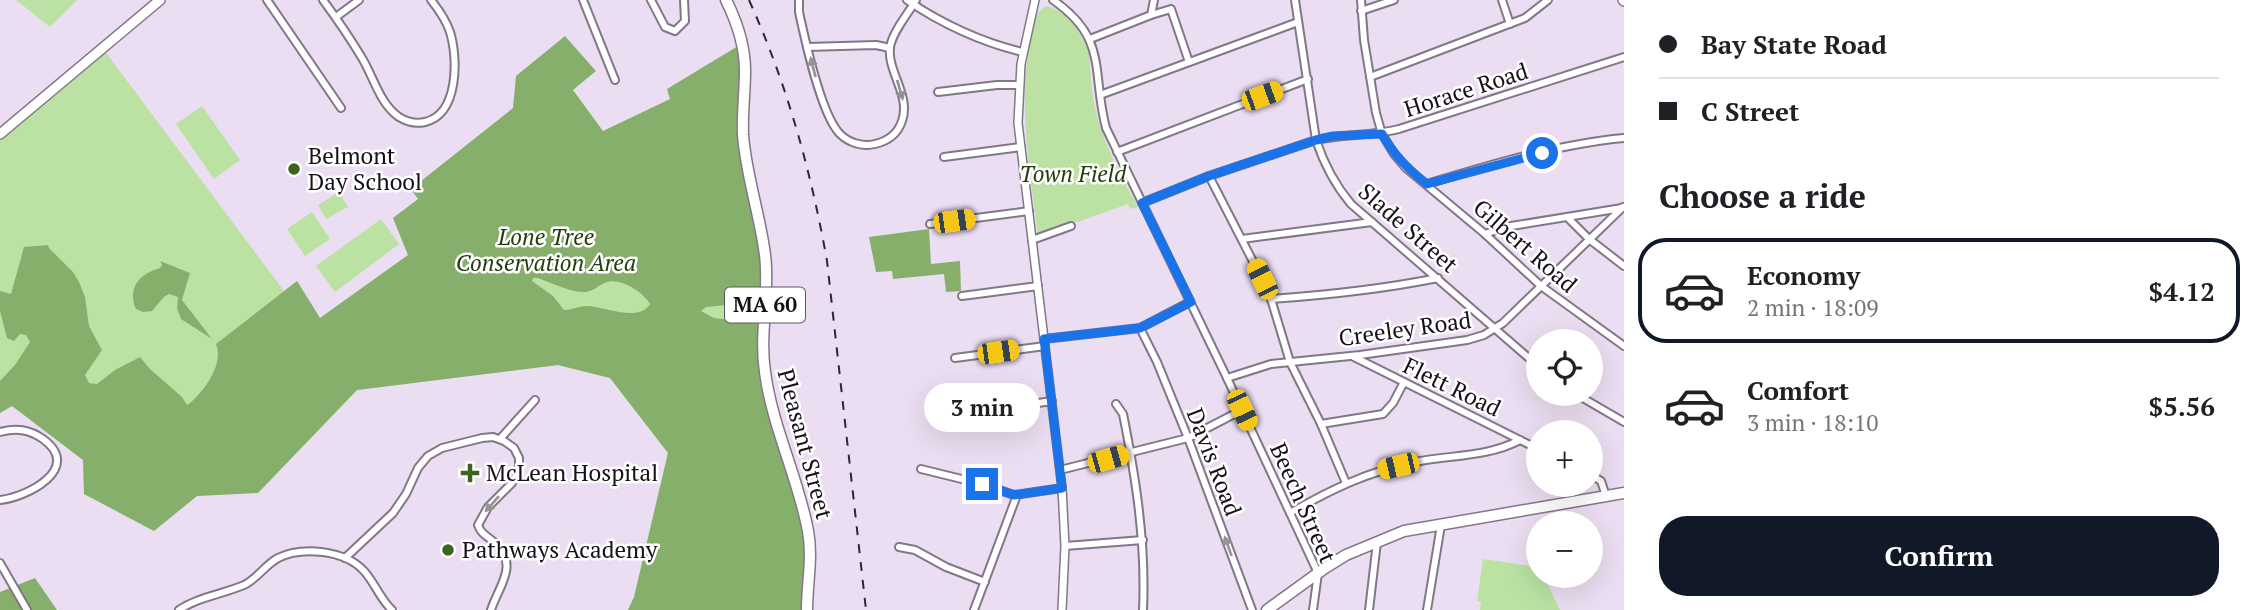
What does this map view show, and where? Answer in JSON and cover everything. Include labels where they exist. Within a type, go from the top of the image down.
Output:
[{"type":"main road","points":[[0,134],[160,0]]},
{"type":"main road","name":"Pleasant Street","points":[[726,0],[737,25],[743,50],[744,143],[765,256],[764,369],[810,542],[807,610]]},
{"type":"main road","points":[[1267,610],[1346,555],[1404,531],[1624,493]]},
{"type":"street","points":[[267,0],[341,108]]},
{"type":"street","points":[[323,0],[363,59],[384,101],[398,117],[420,123],[440,114],[452,91],[454,72],[449,30],[442,13],[431,0]]},
{"type":"street","points":[[336,16],[359,0]]},
{"type":"street","points":[[583,0],[614,80]]},
{"type":"street","points":[[651,0],[665,27],[675,31],[686,18],[684,0]]},
{"type":"street","points":[[799,0],[799,12],[818,88],[837,131],[854,142],[871,145],[892,136],[899,128],[905,107],[890,48],[915,2]]},
{"type":"street","points":[[907,0],[966,32],[1023,52]]},
{"type":"street","points":[[1035,0],[1023,52],[1018,114],[1062,488],[1065,546],[1062,610]]},
{"type":"street","name":"Beech Street","points":[[1053,0],[1073,15],[1090,39],[1106,128],[1318,573],[1313,610]]},
{"type":"street","points":[[1151,15],[1154,0]]},
{"type":"street","points":[[1168,0],[1189,62]]},
{"type":"street","name":"Slade Street","points":[[1296,0],[1316,140],[1322,159],[1341,192],[1526,356]]},
{"type":"street","points":[[1361,0],[1364,40],[1382,134]]},
{"type":"street","points":[[1361,11],[1394,0]]},
{"type":"street","points":[[1502,0],[1510,24]]},
{"type":"street","points":[[1370,77],[1510,24],[1535,12],[1548,0]]},
{"type":"street","points":[[1090,39],[1171,9]]},
{"type":"street","points":[[1100,95],[1298,22]]},
{"type":"street","points":[[807,47],[876,45],[890,48]]},
{"type":"street","name":"Horace Road","points":[[1142,203],[1209,176],[1316,140],[1333,136],[1382,134],[1499,99],[1624,57]]},
{"type":"street","points":[[1117,152],[1308,79]]},
{"type":"street","points":[[938,92],[1019,85]]},
{"type":"street","name":"Gilbert Road","points":[[1382,134],[1406,167],[1541,286],[1624,346]]},
{"type":"street","points":[[1427,184],[1579,144],[1624,138]]},
{"type":"street","points":[[944,157],[1021,147]]},
{"type":"street","points":[[1209,176],[1271,299],[1290,362],[1346,483]]},
{"type":"street","points":[[1485,234],[1505,227],[1624,207]]},
{"type":"street","name":"Creeley Road","points":[[1227,379],[1256,368],[1467,340],[1496,330],[1624,207]]},
{"type":"street","points":[[930,224],[1029,211]]},
{"type":"street","points":[[1567,217],[1589,239],[1624,266]]},
{"type":"street","points":[[1242,239],[1372,222]]},
{"type":"street","points":[[1032,240],[1071,226]]},
{"type":"street","points":[[1271,299],[1393,287],[1438,278]]},
{"type":"street","points":[[962,296],[1038,286]]},
{"type":"street","points":[[955,358],[1140,328],[1191,302]]},
{"type":"street","name":"Davis Road","points":[[1140,328],[1188,438],[1252,610]]},
{"type":"street","name":"Flett Road","points":[[1350,355],[1526,443]]},
{"type":"street","points":[[1321,425],[1383,414],[1393,403],[1404,382]]},
{"type":"street","points":[[500,439],[534,400]]},
{"type":"street","points":[[963,414],[1052,401]]},
{"type":"street","points":[[1116,404],[1123,414],[1131,453],[1143,540],[1143,610]]},
{"type":"street","points":[[1597,406],[1624,422]]},
{"type":"street","points":[[1060,470],[1188,438],[1242,410]]},
{"type":"street","points":[[0,432],[19,429],[38,436],[53,448],[57,462],[51,475],[37,488],[0,500]]},
{"type":"street","points":[[345,558],[393,513],[425,458],[439,450],[482,438],[500,439],[514,448],[519,465],[512,483],[488,507],[479,522],[479,530],[500,548],[506,565],[505,579],[491,610]]},
{"type":"street","points":[[1290,513],[1346,483],[1380,470],[1494,451],[1520,440]]},
{"type":"street","points":[[921,469],[1017,495],[1062,488]]},
{"type":"street","points":[[1603,487],[1606,496]]},
{"type":"street","points":[[974,610],[1017,495]]},
{"type":"street","points":[[1427,610],[1441,524]]},
{"type":"street","points":[[1065,546],[1143,540]]},
{"type":"street","points":[[1369,610],[1377,541]]},
{"type":"street","points":[[900,547],[915,550],[946,567],[985,582]]},
{"type":"street","points":[[178,610],[246,584],[267,565],[284,556],[309,552],[345,558],[364,571],[392,610]]},
{"type":"street","points":[[0,564],[27,610]]},
{"type":"green space","points":[[16,0],[77,0],[50,27]]},
{"type":"green space","name":"Town Field","points":[[1047,6],[1067,18],[1086,45],[1098,120],[1107,146],[1138,207],[1130,209],[1128,204],[1038,236],[1026,137],[1025,88],[1034,24],[1039,12]]},
{"type":"green space","name":"Lone Tree Conservation Area","points":[[565,36],[596,71],[573,90],[603,131],[670,99],[667,89],[738,46],[753,224],[763,270],[767,404],[802,523],[806,549],[803,610],[628,610],[634,597],[668,453],[610,378],[558,365],[357,390],[258,493],[197,496],[154,531],[84,494],[83,460],[12,406],[0,413],[0,381],[15,365],[30,342],[26,335],[20,334],[14,341],[7,338],[0,311],[0,291],[11,294],[24,247],[48,245],[79,282],[85,297],[89,326],[102,350],[85,375],[89,383],[97,384],[115,370],[140,357],[187,405],[196,398],[212,376],[218,352],[216,344],[297,281],[320,318],[408,255],[393,218],[418,199],[411,189],[513,108],[516,76]],"holes":[[[533,278],[580,292],[589,291],[607,282],[619,282],[637,291],[650,304],[645,310],[630,313],[586,306],[564,310],[553,296],[532,281]],[[727,305],[737,321],[714,318],[701,311],[706,307]]]},
{"type":"green space","name":"Lone Tree Conservation Area","points":[[104,50],[284,291],[297,281],[320,318],[408,255],[393,218],[754,311],[767,404],[802,523],[628,610],[634,597],[668,453],[610,378],[558,365],[357,390],[258,493],[197,496],[154,531],[84,494],[83,460],[12,406],[0,413],[0,139]]},
{"type":"green space","points":[[202,106],[240,160],[214,179],[176,124]]},
{"type":"green space","points":[[339,192],[348,207],[326,219],[318,205]]},
{"type":"green space","points":[[312,212],[330,239],[305,256],[287,229]]},
{"type":"green space","points":[[381,219],[399,244],[335,292],[316,266]]},
{"type":"green space","points":[[929,229],[931,264],[960,261],[961,291],[946,292],[944,274],[893,279],[892,271],[876,272],[869,237]]},
{"type":"green space","points":[[160,261],[190,273],[182,300],[212,339],[181,319],[177,308],[178,297],[169,294],[152,311],[143,312],[136,309],[134,288],[146,274],[160,268]]},
{"type":"green space","points":[[1483,559],[1526,565],[1526,588],[1550,588],[1560,610],[1480,610],[1481,602],[1477,601]]},
{"type":"green space","points":[[35,578],[57,610],[0,610],[0,592]]},
{"type":"railway","points":[[749,0],[786,96],[821,227],[866,610]]},
{"type":"place","name":"Belmont Day School","points":[[294,169]]},
{"type":"place","name":"McLean Hospital","points":[[470,473]]},
{"type":"place","name":"Pathways Academy","points":[[448,550]]},
{"type":"route","points":[[982,484],[1014,495],[1062,488],[1044,339],[1140,328],[1191,302],[1142,203],[1209,176],[1333,136],[1382,134],[1394,154],[1427,184],[1542,153]]}]
